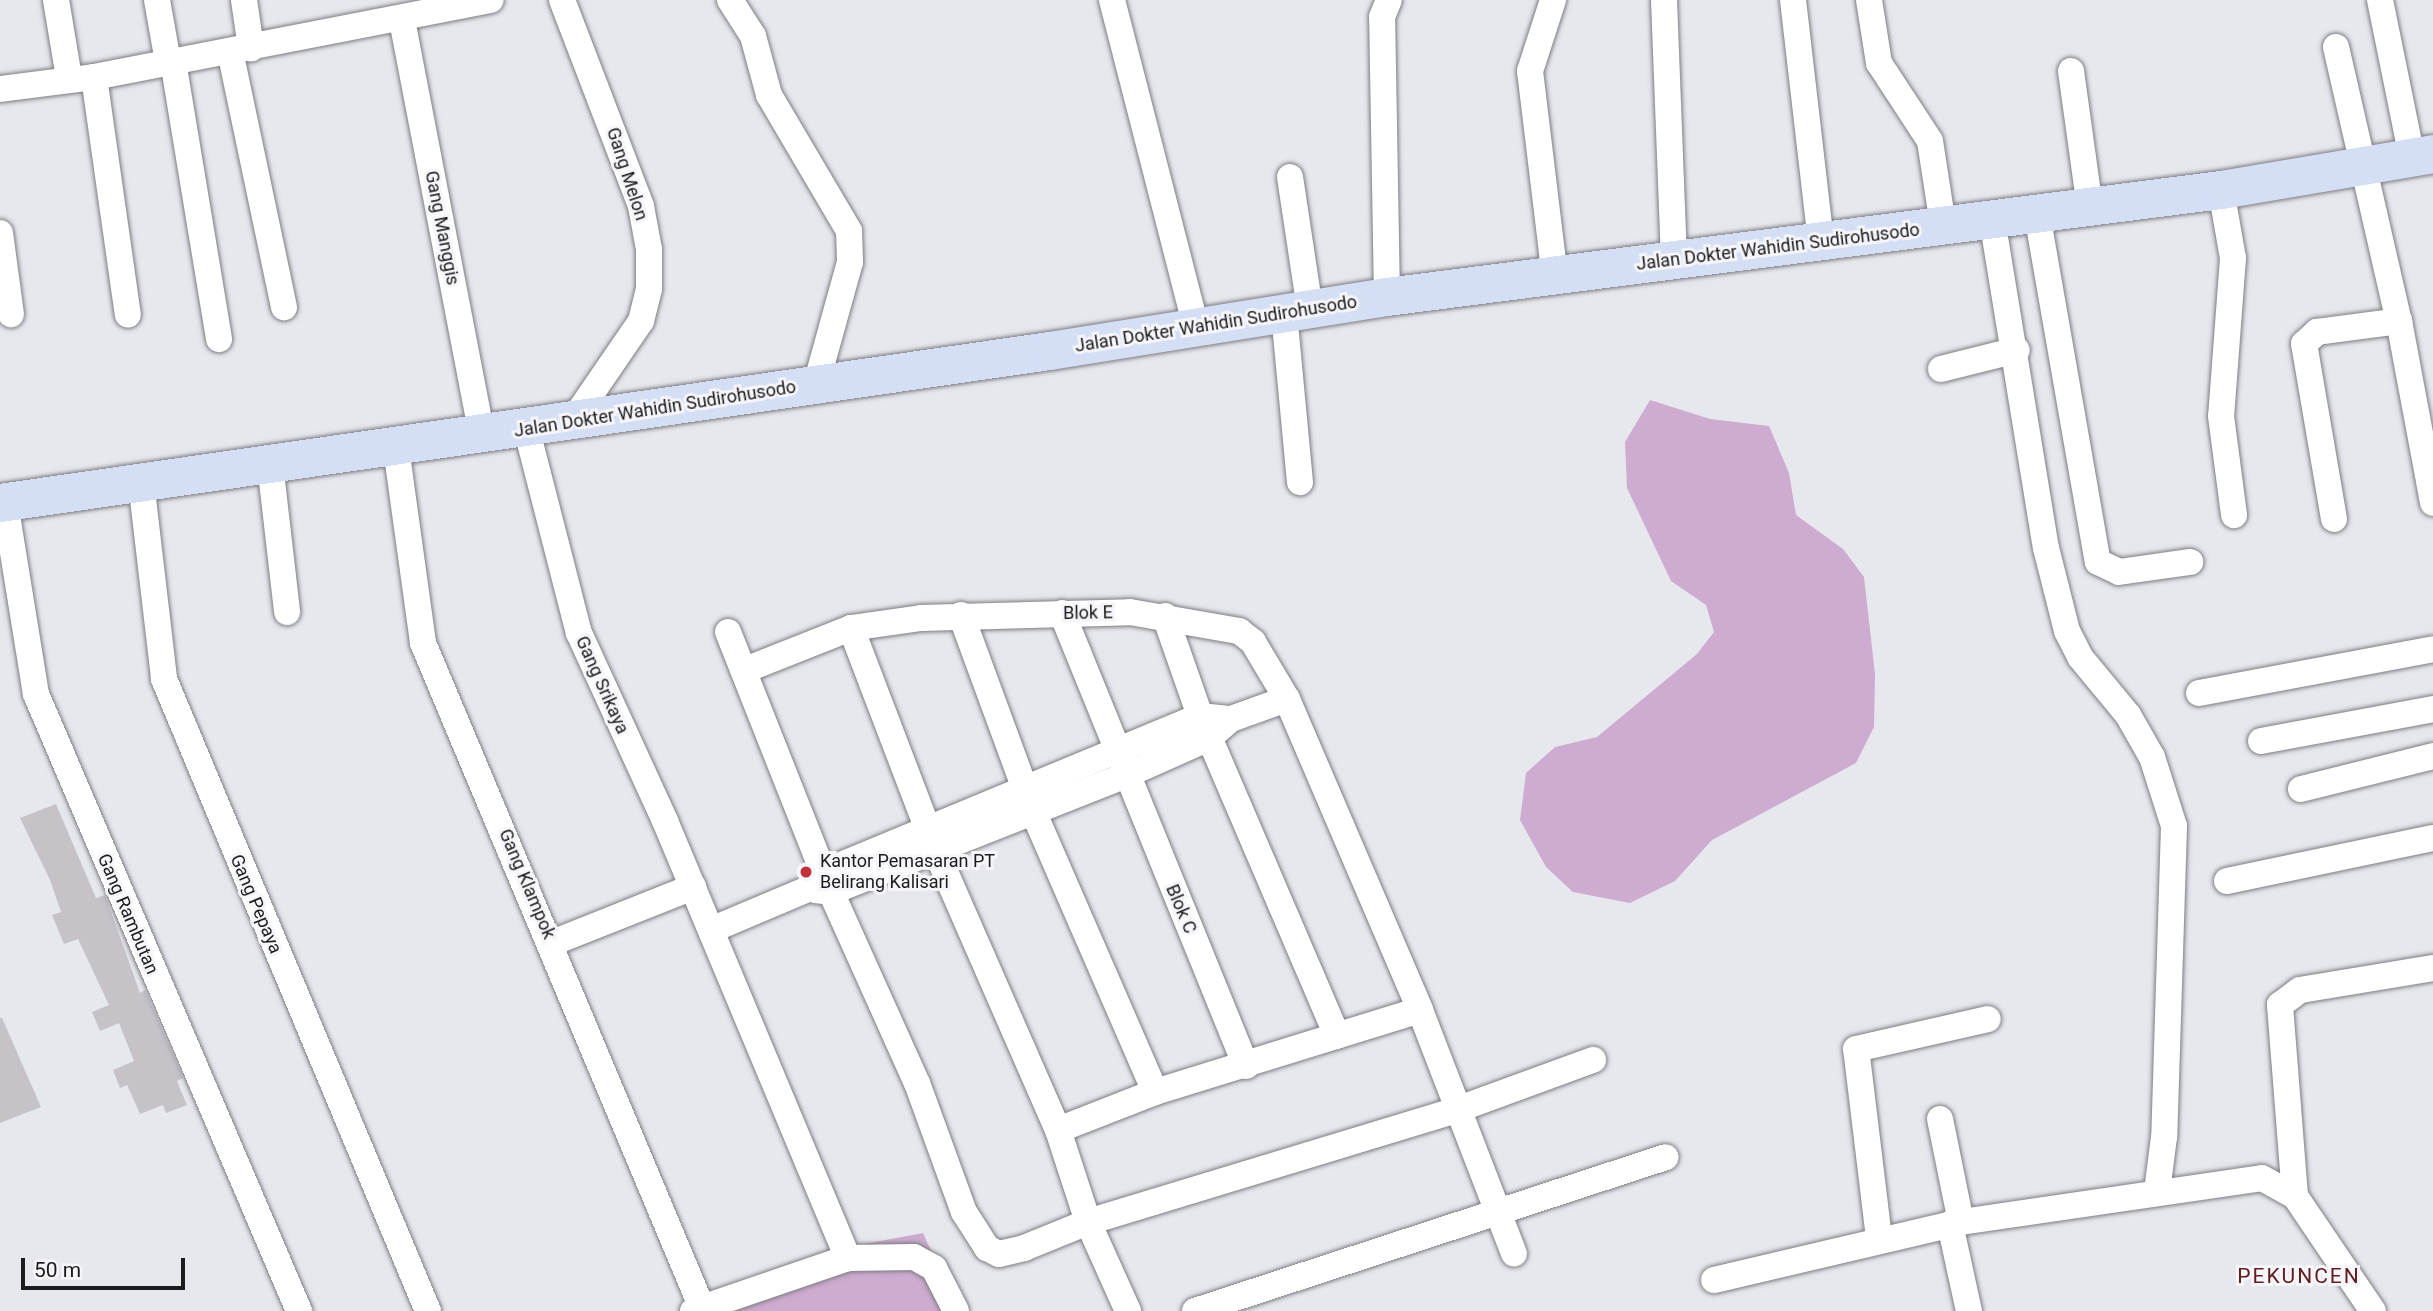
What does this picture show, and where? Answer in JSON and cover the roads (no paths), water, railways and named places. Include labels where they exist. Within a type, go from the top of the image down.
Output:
[{"type":"main road","name":"Jalan Dokter Wahidin Sudirohusodo","points":[[2,503],[396,448],[1387,297],[2090,208],[2221,190],[2423,156]]},
{"type":"street","points":[[55,0],[81,78],[128,315]]},
{"type":"street","points":[[157,0],[171,61],[219,339]]},
{"type":"street","points":[[244,0],[241,50],[284,307]]},
{"type":"street","points":[[0,89],[81,78],[402,20],[432,6],[491,0]]},
{"type":"street","name":"Gang Melon","points":[[562,0],[641,206],[649,249],[649,289],[641,321],[574,419]]},
{"type":"street","points":[[730,0],[753,36],[769,95],[849,230],[850,262],[816,385]]},
{"type":"street","points":[[1112,0],[1196,326]]},
{"type":"street","points":[[1387,297],[1382,17],[1389,0]]},
{"type":"street","points":[[1553,0],[1530,71],[1555,277]]},
{"type":"street","points":[[1664,0],[1674,260]]},
{"type":"street","points":[[1793,0],[1821,242]]},
{"type":"street","points":[[1869,0],[1879,63],[1930,142],[1943,225]]},
{"type":"street","points":[[2380,0],[2423,156]]},
{"type":"street","name":"Gang Manggis","points":[[402,20],[482,435]]},
{"type":"street","points":[[2336,47],[2399,321],[2433,503]]},
{"type":"street","points":[[2071,71],[2090,208]]},
{"type":"street","points":[[1290,177],[1297,311],[1300,482]]},
{"type":"street","points":[[2221,190],[2233,258],[2221,416],[2234,515]]},
{"type":"street","points":[[2037,214],[2098,562],[2119,572],[2190,562]]},
{"type":"street","points":[[1992,219],[2017,349],[2046,548],[2067,631],[2080,657],[2134,725],[2168,797],[2174,826],[2164,1137],[2157,1192]]},
{"type":"street","points":[[0,233],[11,314]]},
{"type":"street","points":[[2334,519],[2304,344],[2317,332],[2399,321]]},
{"type":"street","points":[[1941,369],[2017,349]]},
{"type":"street","name":"Gang Srikaya","points":[[526,427],[572,613],[693,887],[843,1247]]},
{"type":"street","name":"Gang Klampok","points":[[396,448],[422,634],[552,943],[697,1302]]},
{"type":"street","points":[[270,464],[287,612]]},
{"type":"street","name":"Gang Pepaya","points":[[141,482],[163,669],[428,1311]]},
{"type":"street","name":"Gang Rambutan","points":[[2,503],[34,685],[299,1311]]},
{"type":"street","name":"Blok E","points":[[745,670],[851,628],[961,615],[1062,613],[1165,616],[1239,631],[1253,642],[1287,699],[1420,1010],[1456,1110],[1514,1254]]},
{"type":"street","name":"Blok C","points":[[1062,613],[1120,764],[1246,1066]]},
{"type":"street","points":[[961,615],[1029,800],[1155,1092]]},
{"type":"street","points":[[1165,616],[1205,727],[1337,1036]]},
{"type":"street","points":[[851,628],[933,839],[1058,1130],[1088,1222],[1128,1311]]},
{"type":"street","points":[[728,632],[745,670],[821,884],[917,1083],[976,1235],[999,1254],[1088,1222],[1456,1110],[1593,1060]]},
{"type":"street","points":[[2199,693],[2433,649]]},
{"type":"street","points":[[711,930],[1205,727],[1287,699]]},
{"type":"street","points":[[2261,741],[2433,709]]},
{"type":"street","points":[[2301,789],[2433,756]]},
{"type":"street","points":[[2227,881],[2433,838]]},
{"type":"street","points":[[552,943],[693,887]]},
{"type":"street","points":[[2295,1196],[2290,1100],[2278,1030],[2280,1004],[2300,990],[2433,968]]},
{"type":"street","points":[[1058,1130],[1155,1092],[1420,1010]]},
{"type":"street","points":[[1880,1238],[1856,1049],[1987,1019]]},
{"type":"street","points":[[1940,1119],[1969,1311]]},
{"type":"street","points":[[1195,1311],[1665,1157]]},
{"type":"street","points":[[1714,1280],[1880,1238],[1955,1223],[2262,1178],[2295,1196],[2373,1311]]},
{"type":"street","points":[[697,1302],[843,1247],[915,1256],[934,1268],[956,1311]]},
{"type":"place","name":"Kantor Pemasaran PT Belirang Kalisari","points":[[806,872]]},
{"type":"district","name":"PEKUNCEN","points":[[2299,1276]]}]
